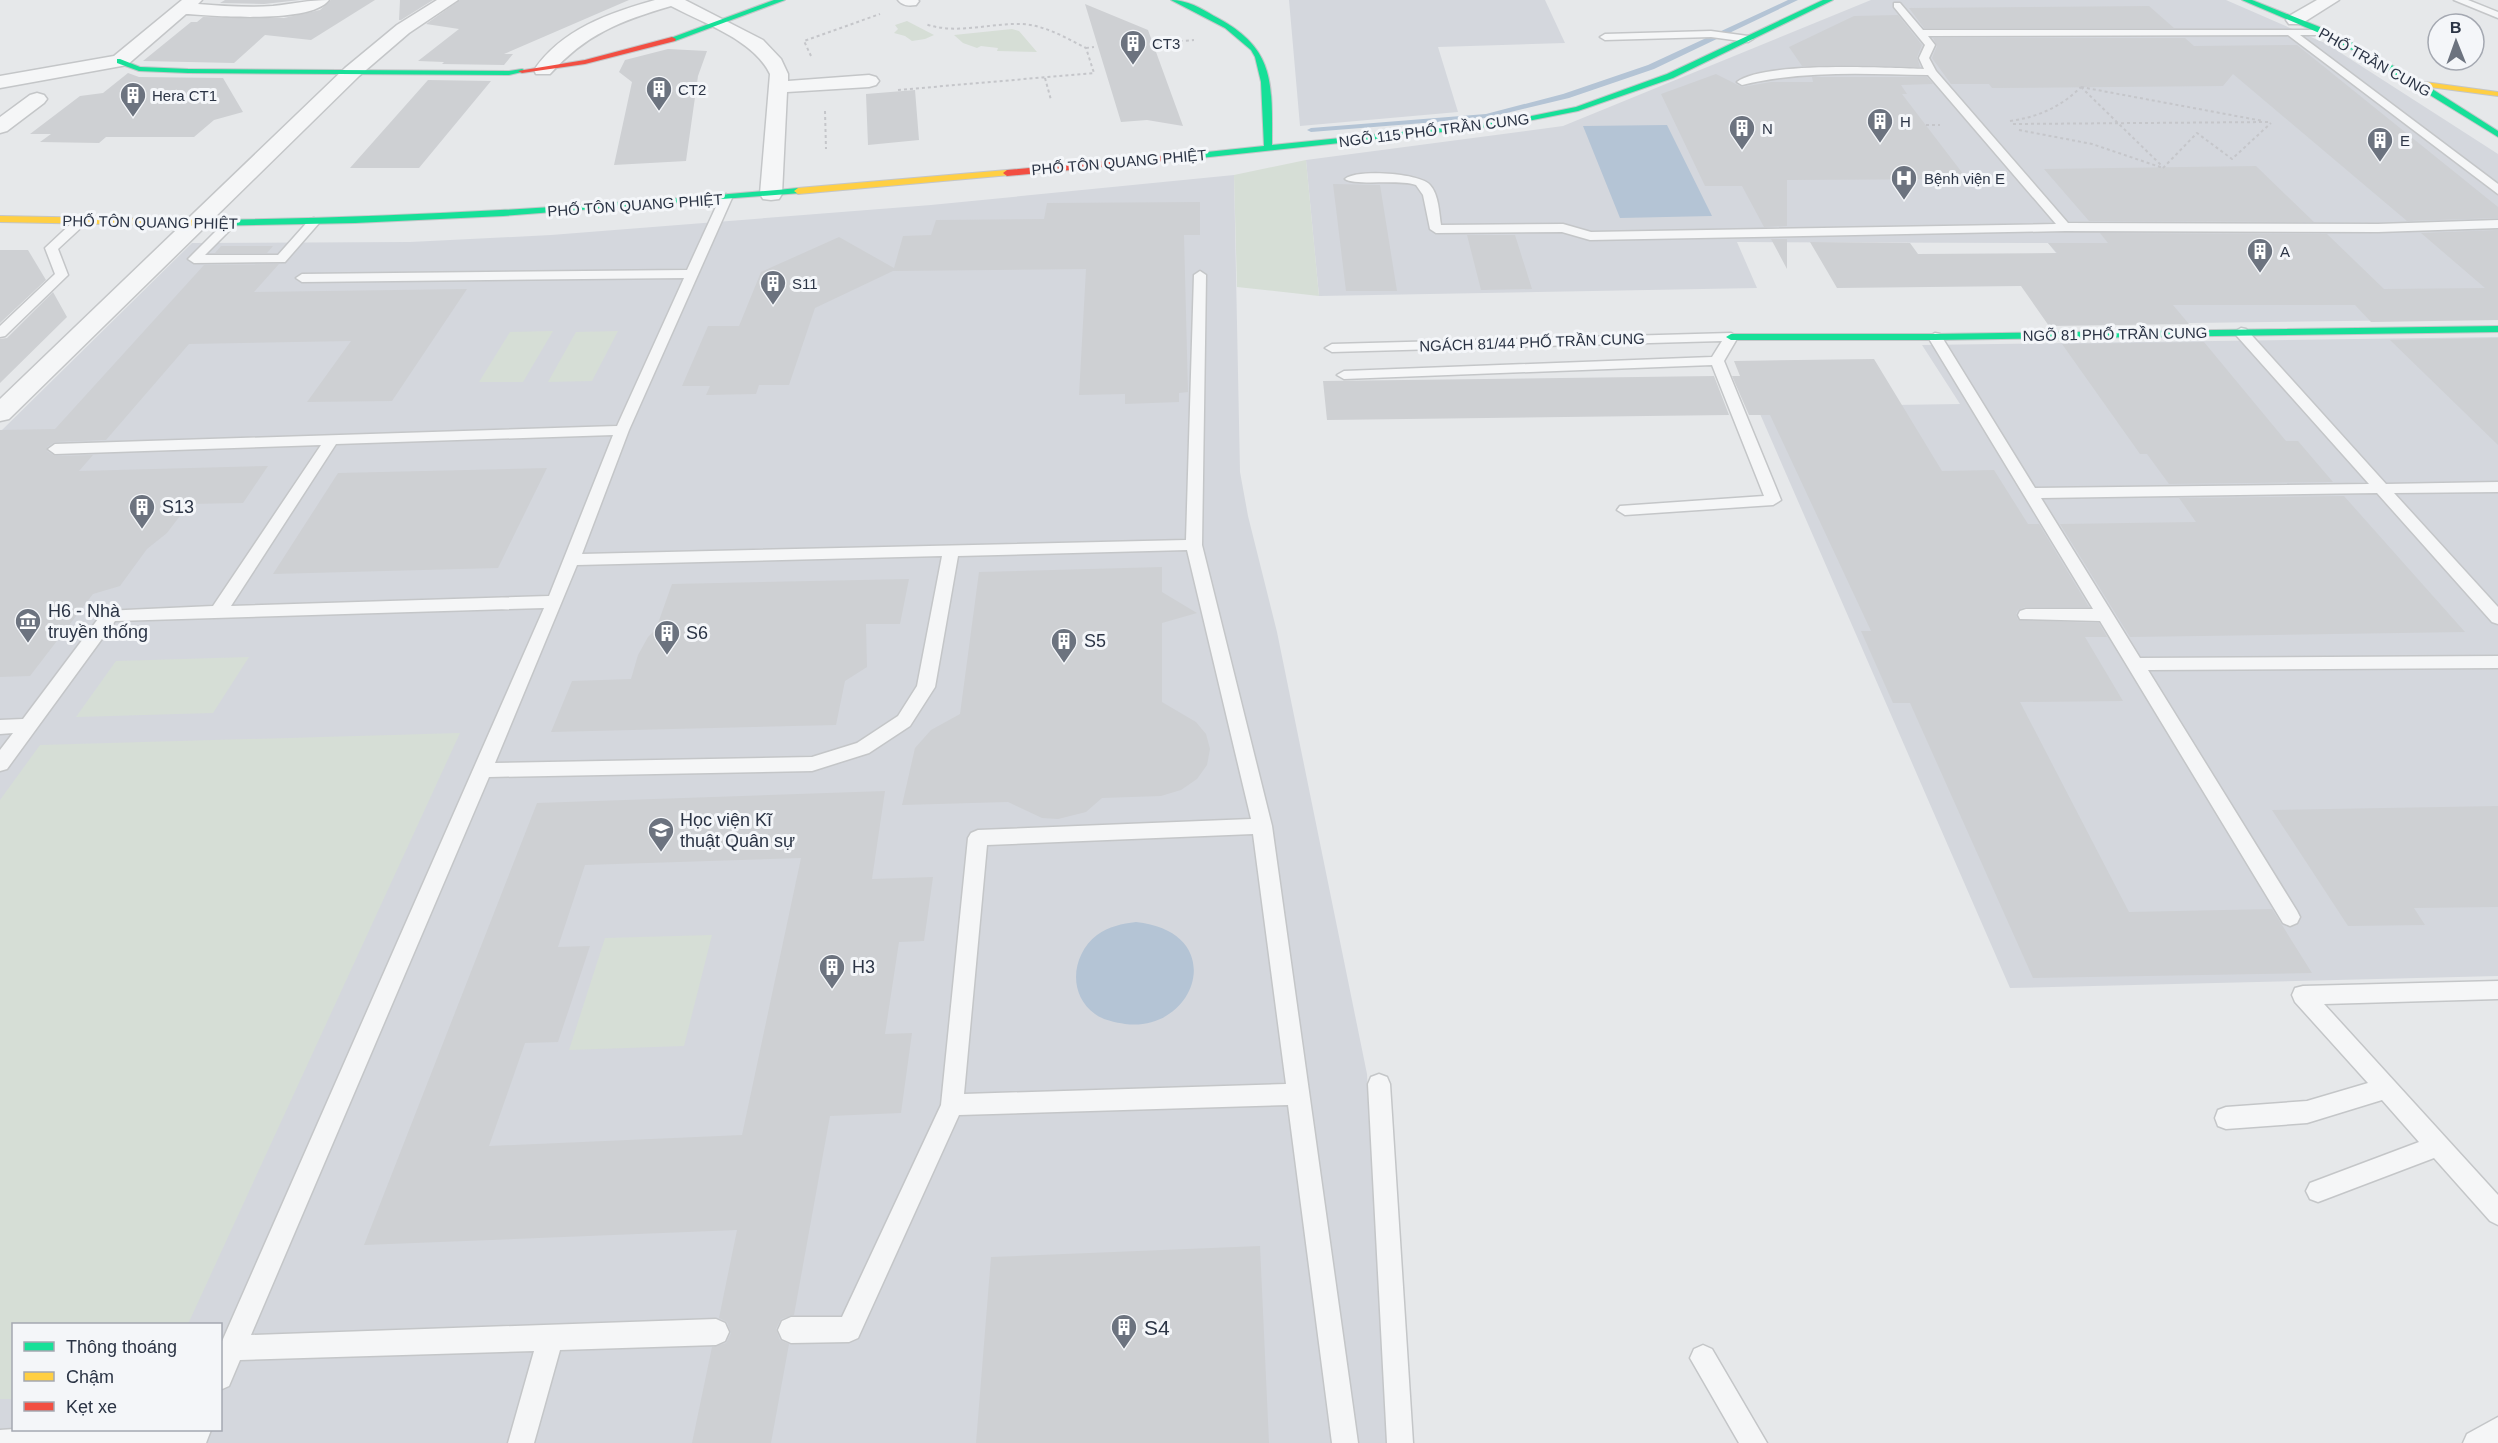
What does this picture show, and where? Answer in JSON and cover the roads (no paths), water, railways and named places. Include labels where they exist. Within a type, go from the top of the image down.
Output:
[{"type":"street","points":[[0,82],[120,61],[187,5],[289,10],[320,0]]},
{"type":"street","points":[[0,413],[352,72],[403,29],[449,0]]},
{"type":"street","points":[[543,70],[558,52],[577,36],[608,21],[673,0],[713,23],[757,44],[772,59],[779,74],[771,194]]},
{"type":"street","points":[[120,61],[139,69],[509,73],[543,70],[664,42],[781,0]]},
{"type":"street","points":[[1175,0],[1213,16],[1255,50],[1267,89],[1268,149]]},
{"type":"street","name":"NGÕ 115 PHỐ TRẦN CUNG","points":[[1268,149],[1507,123],[1578,109],[1670,76],[1829,0]]},
{"type":"street","name":"PHỐ TRẦN CUNG","points":[[2246,0],[2292,26],[2325,32],[2415,82],[2498,135]]},
{"type":"street","points":[[2292,26],[2330,0]]},
{"type":"street","points":[[778,87],[869,81]]},
{"type":"street","points":[[2415,82],[2498,94]]},
{"type":"street","points":[[0,99],[37,99],[0,127]]},
{"type":"street","name":"PHỐ TÔN QUANG PHIỆT","points":[[0,219],[231,223],[495,215],[726,198],[1268,149]]},
{"type":"street","name":"NGÕ 81 PHỐ TRẦN CUNG","points":[[1731,337],[1935,337],[2498,329]]},
{"type":"lane","points":[[2459,0],[2498,15]]},
{"type":"lane","points":[[1897,5],[1930,45],[1924,58],[1931,72],[2065,227]]},
{"type":"lane","points":[[1920,33],[2292,26],[2498,190]]},
{"type":"lane","points":[[1605,37],[1711,34],[1748,39]]},
{"type":"lane","points":[[1742,82],[1766,74],[1793,71],[1931,72]]},
{"type":"lane","points":[[1351,179],[1405,178],[1420,182],[1427,188],[1436,229],[1563,228],[1590,236],[2065,227],[2378,228],[2498,224]]},
{"type":"lane","points":[[222,1373],[555,602],[622,430],[726,198]]},
{"type":"lane","points":[[0,333],[62,275],[51,248],[81,221]]},
{"type":"lane","points":[[231,223],[194,259],[281,259],[314,222]]},
{"type":"lane","points":[[302,278],[691,274]]},
{"type":"lane","points":[[1200,275],[1194,545],[1262,826],[1345,1443]]},
{"type":"lane","points":[[2241,333],[2498,618]]},
{"type":"lane","points":[[1716,361],[1731,337]]},
{"type":"lane","name":"NGÁCH 81/44 PHỐ TRẦN CUNG","points":[[1332,348],[1731,337]]},
{"type":"lane","points":[[1935,337],[2290,917]]},
{"type":"lane","points":[[1344,375],[1716,361]]},
{"type":"lane","points":[[1625,510],[1773,500],[1716,361]]},
{"type":"lane","points":[[55,449],[622,430]]},
{"type":"lane","points":[[218,612],[331,440]]},
{"type":"lane","points":[[2030,493],[2498,487]]},
{"type":"lane","points":[[571,560],[1194,545]]},
{"type":"lane","points":[[482,770],[812,764],[863,748],[904,721],[926,687],[951,551]]},
{"type":"lane","points":[[0,764],[110,615],[555,602]]},
{"type":"lane","points":[[2026,615],[2105,615]]},
{"type":"lane","points":[[2135,663],[2498,662]]},
{"type":"lane","points":[[0,727],[28,726]]},
{"type":"lane","points":[[791,1330],[849,1329],[952,1105],[978,838],[1262,826]]},
{"type":"lane","points":[[2498,990],[2303,995],[2498,1213]]},
{"type":"lane","points":[[1379,1084],[1400,1443]]},
{"type":"lane","points":[[2226,1118],[2307,1112],[2387,1088]]},
{"type":"lane","points":[[952,1105],[1298,1095]]},
{"type":"lane","points":[[2318,1191],[2438,1146]]},
{"type":"lane","points":[[233,1348],[716,1332]]},
{"type":"lane","points":[[521,1443],[551,1337]]},
{"type":"lane","points":[[1703,1358],[1754,1443]]},
{"type":"lane","points":[[2476,1443],[2498,1430]]},
{"type":"lane","points":[[0,1443],[196,1434],[198,1431]]},
{"type":"water","points":[[1667,125],[1712,216],[1620,218],[1583,126]]},
{"type":"water","points":[[1136,922],[1165,930],[1184,943],[1193,961],[1193,980],[1185,998],[1170,1013],[1150,1023],[1113,1022],[1095,1014],[1080,996],[1076,974],[1078,963],[1082,953],[1097,935],[1111,927]]},
{"type":"waterway","points":[[1311,130],[1486,116],[1566,96],[1651,67],[1794,0]]},
{"type":"place","name":"CT3","points":[[1133,66]]},
{"type":"place","name":"CT2","points":[[659,112]]},
{"type":"place","name":"Hera CT1","points":[[133,118]]},
{"type":"place","name":"H","points":[[1880,144]]},
{"type":"place","name":"N","points":[[1742,151]]},
{"type":"place","name":"E","points":[[2380,163]]},
{"type":"place","name":"Bệnh viện E","points":[[1904,201]]},
{"type":"place","name":"A","points":[[2260,274]]},
{"type":"place","name":"S11","points":[[773,306]]},
{"type":"place","name":"S13","points":[[142,530]]},
{"type":"place","name":"H6 - Nhà truyền thống","points":[[28,644]]},
{"type":"place","name":"S6","points":[[667,656]]},
{"type":"place","name":"S5","points":[[1064,664]]},
{"type":"place","name":"Học viện Kĩ thuật Quân sự","points":[[661,853]]},
{"type":"place","name":"H3","points":[[832,990]]},
{"type":"place","name":"S4","points":[[1124,1350]]}]
